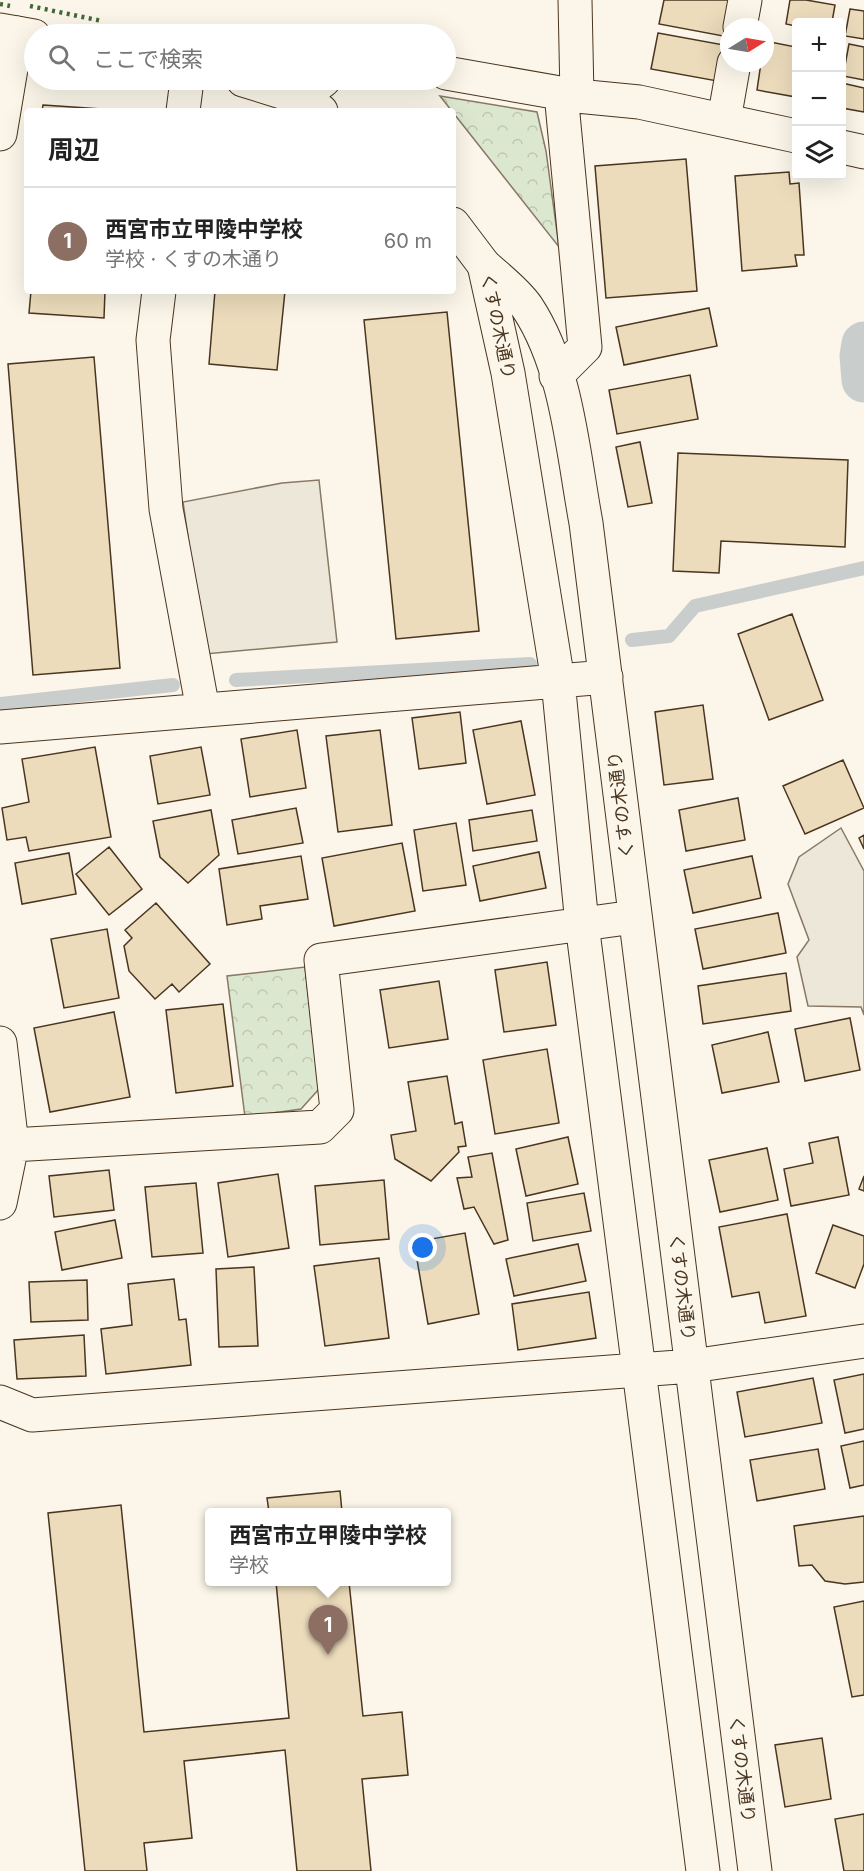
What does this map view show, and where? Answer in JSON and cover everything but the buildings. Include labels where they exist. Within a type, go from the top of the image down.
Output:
[{"type":"street","points":[[556,376],[585,347],[569,95],[575,0]]},
{"type":"street","points":[[742,18],[745,0]]},
{"type":"street","points":[[0,134],[17,33]]},
{"type":"street","points":[[724,120],[732,72]]},
{"type":"street","points":[[456,75],[569,95],[639,102],[792,135]]},
{"type":"street","points":[[183,108],[186,90]]},
{"type":"street","points":[[288,90],[315,96]]},
{"type":"street","points":[[846,148],[864,152]]},
{"type":"street","points":[[456,228],[484,265]]},
{"type":"street","name":"くすの木通り","points":[[484,265],[526,305],[547,345],[564,405],[586,523],[755,1871]]},
{"type":"street","name":"くすの木通り","points":[[484,265],[508,373],[558,681],[582,924],[703,1871]]},
{"type":"street","points":[[159,294],[153,340],[166,509],[203,710]]},
{"type":"street","points":[[0,727],[606,677]]},
{"type":"street","points":[[6,1144],[320,1127],[337,1110],[321,960],[634,917]]},
{"type":"street","points":[[0,1043],[6,1144],[0,1203]]},
{"type":"street","points":[[0,1402],[32,1415],[692,1366],[864,1341]]},
{"type":"green space","points":[[440,96],[537,112],[546,151],[559,247],[456,116],[456,108],[449,108]]},
{"type":"green space","points":[[305,967],[319,1089],[301,1109],[245,1117],[227,976]]},
{"type":"shaded area","points":[[319,480],[337,642],[205,654],[183,502],[282,483]]},
{"type":"shaded area","points":[[841,828],[864,871],[864,1015],[861,1007],[808,1006],[797,957],[809,940],[788,884],[799,857]]},
{"type":"waterway","points":[[864,344],[862,356],[864,380]]},
{"type":"waterway","points":[[632,640],[669,636],[695,606],[864,568]]},
{"type":"waterway","points":[[236,680],[530,664]]},
{"type":"waterway","points":[[0,704],[173,685]]},
{"type":"hedge","points":[[0,4],[10,6]]},
{"type":"hedge","points":[[30,6],[102,21]]},
{"type":"place","name":"西宮市立甲陵中学校","points":[[328,1655]]}]
